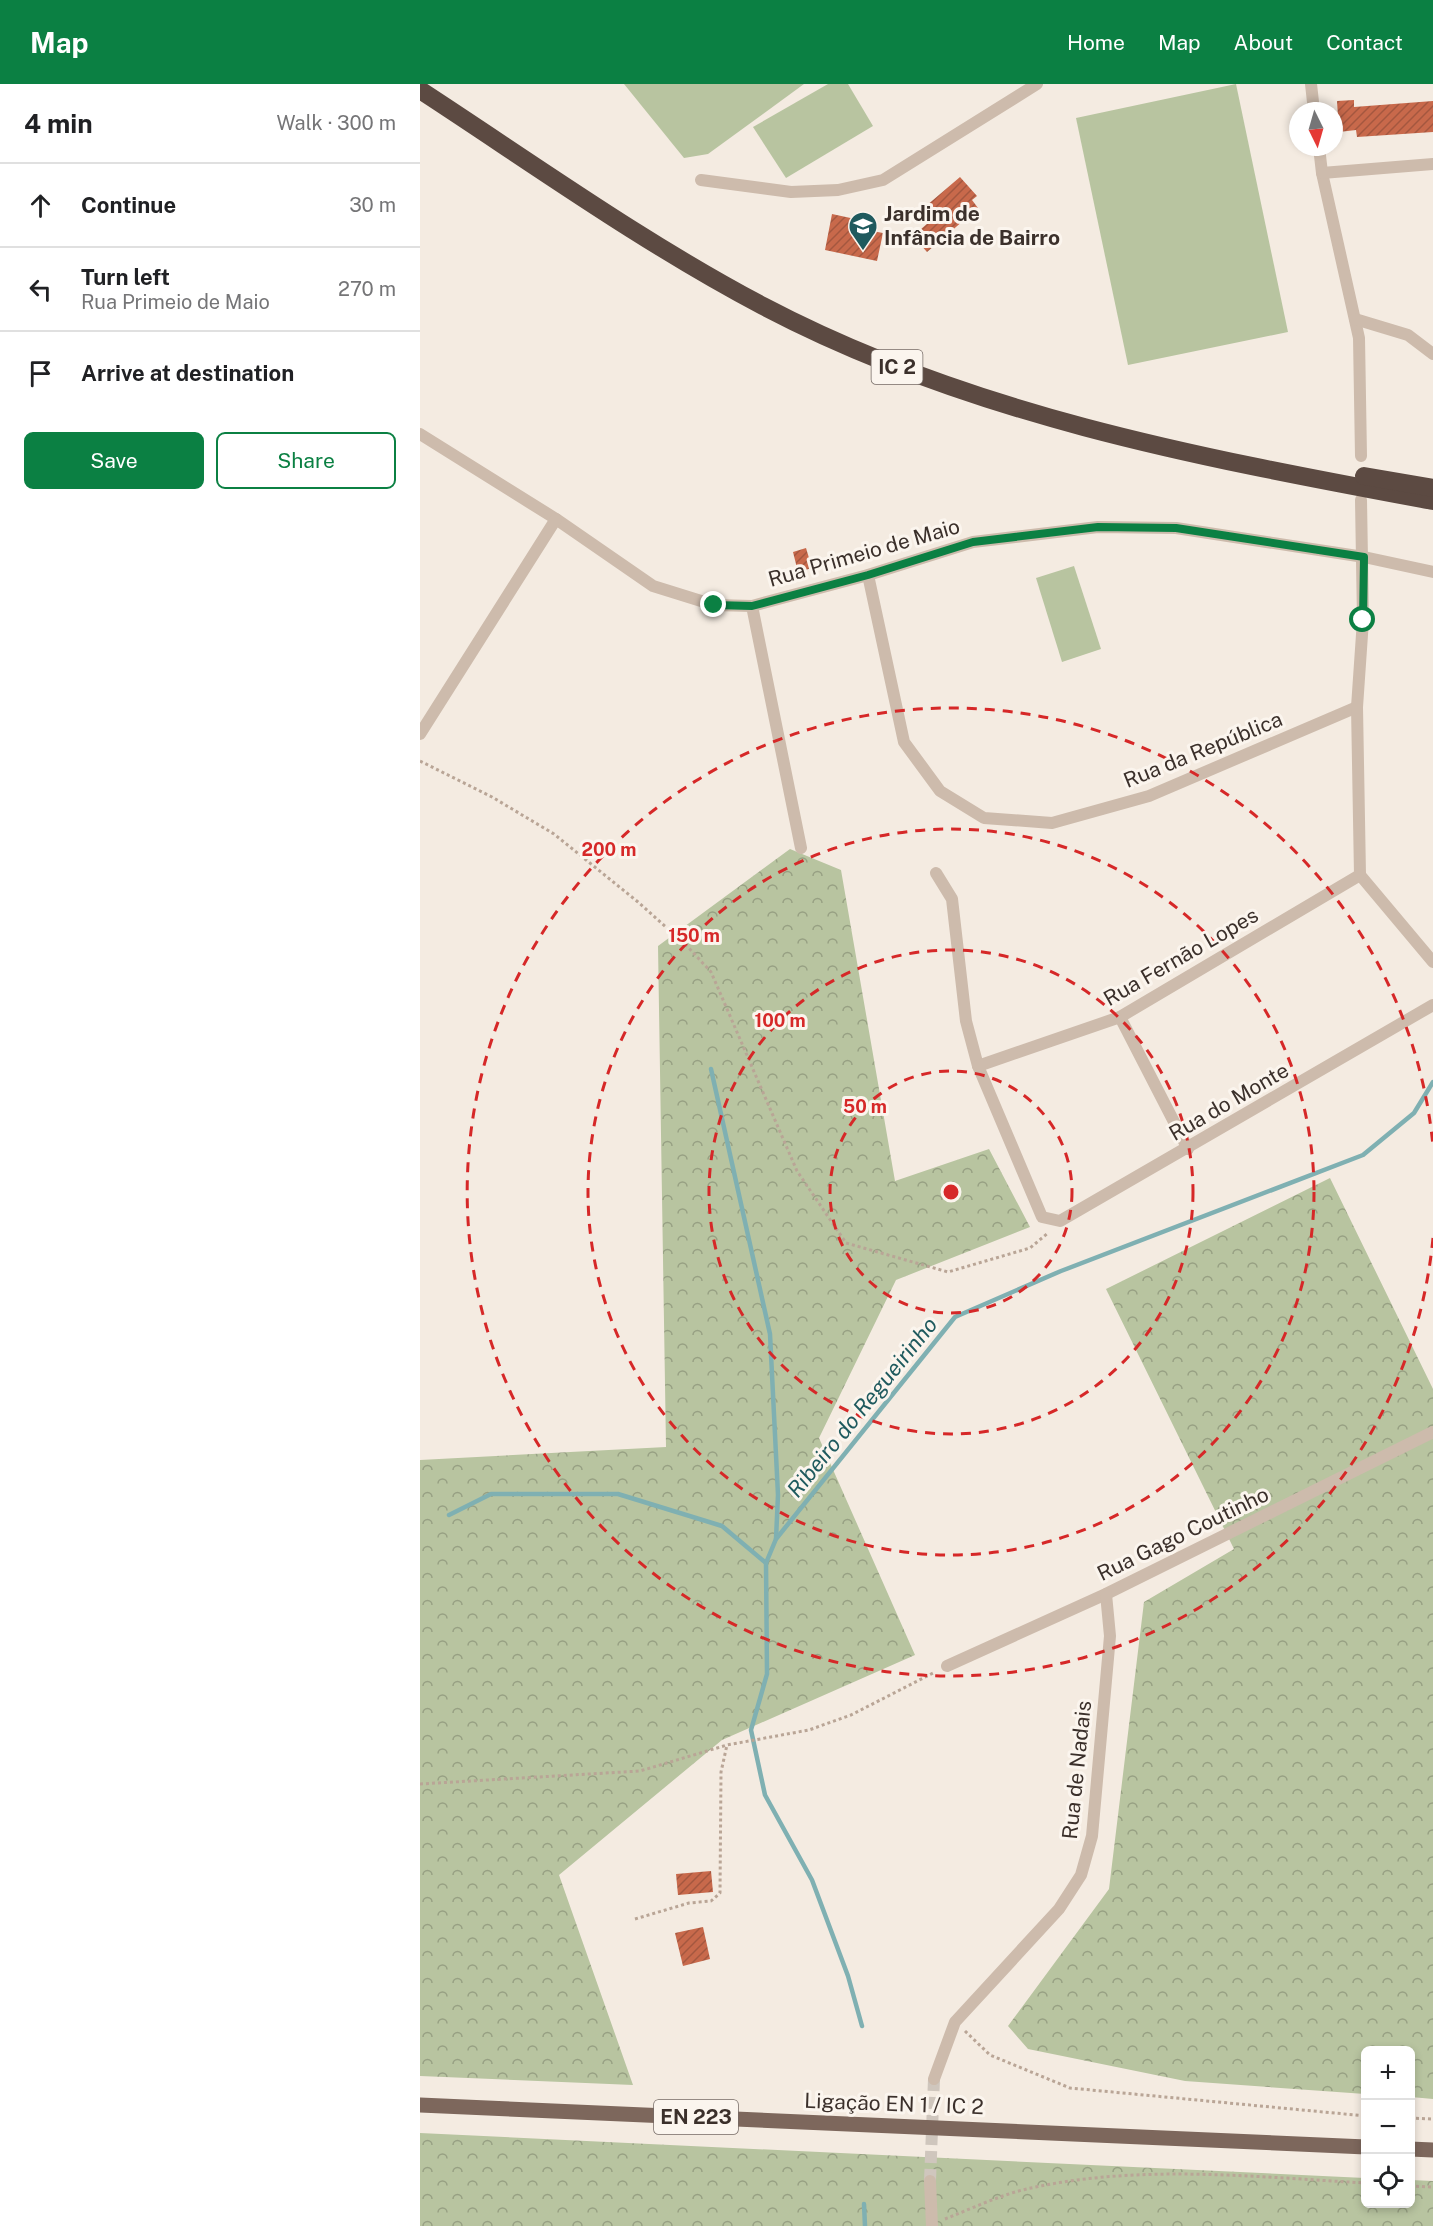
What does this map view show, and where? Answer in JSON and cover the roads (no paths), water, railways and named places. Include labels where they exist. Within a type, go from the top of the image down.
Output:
[{"type":"highway","name":"IC 2","points":[[433,84],[691,253],[767,295],[950,377],[1089,420],[1232,452],[1433,488]]},
{"type":"highway","name":"IC 2","points":[[420,90],[687,262],[764,306],[855,350],[949,388],[1110,435],[1231,464],[1433,501]]},
{"type":"main road","name":"Ligação EN 1 / IC 2","points":[[420,2105],[1361,2147]]},
{"type":"main road","points":[[1415,2149],[1433,2150]]},
{"type":"street","points":[[701,180],[790,192],[838,190],[883,180],[1036,84]]},
{"type":"street","points":[[1311,84],[1313,102]]},
{"type":"street","points":[[1320,156],[1359,338],[1361,456]]},
{"type":"street","points":[[1322,173],[1433,164]]},
{"type":"street","points":[[1355,319],[1408,335],[1433,354]]},
{"type":"street","name":"Rua Primeio de Maio","points":[[420,434],[556,519],[653,586],[714,605],[752,606],[868,575],[973,542],[1098,527],[1176,528],[1364,557],[1433,572]]},
{"type":"street","points":[[1361,500],[1364,557],[1357,707],[1360,875],[1433,962]]},
{"type":"street","points":[[420,734],[556,519]]},
{"type":"street","name":"Rua da República","points":[[868,575],[904,742],[940,791],[984,818],[1052,823],[1149,796],[1357,707]]},
{"type":"street","points":[[752,606],[801,848]]},
{"type":"street","points":[[936,873],[952,899],[966,1021],[978,1066]]},
{"type":"street","name":"Rua Fernão Lopes","points":[[978,1066],[1120,1017],[1360,875]]},
{"type":"street","name":"Rua do Monte","points":[[978,1066],[1042,1217],[1060,1221],[1188,1149],[1433,1005]]},
{"type":"street","points":[[1120,1017],[1188,1149]]},
{"type":"street","name":"Rua Gago Coutinho","points":[[947,1666],[1106,1594],[1433,1432]]},
{"type":"street","name":"Rua de Nadais","points":[[934,2079],[955,2022],[1059,1909],[1081,1875],[1092,1836],[1110,1636],[1106,1594]]},
{"type":"street","points":[[930,2181],[932,2226]]},
{"type":"waterway","points":[[711,1069],[770,1334],[778,1495],[776,1539]]},
{"type":"waterway","name":"Ribeiro do Regueirinho","points":[[862,2026],[848,1976],[812,1880],[765,1795],[751,1730],[767,1674],[766,1563],[776,1539],[955,1317],[1061,1271],[1363,1155],[1414,1113],[1433,1082]]},
{"type":"waterway","points":[[449,1515],[491,1494],[618,1494],[722,1526],[766,1563]]},
{"type":"waterway","name":"Ribeiro do Regueirinho","points":[[864,2204],[865,2226]]},
{"type":"tunnel","points":[[930,2181],[934,2079]]},
{"type":"place","name":"Jardim de Infância de Bairro","points":[[863,252]]}]
